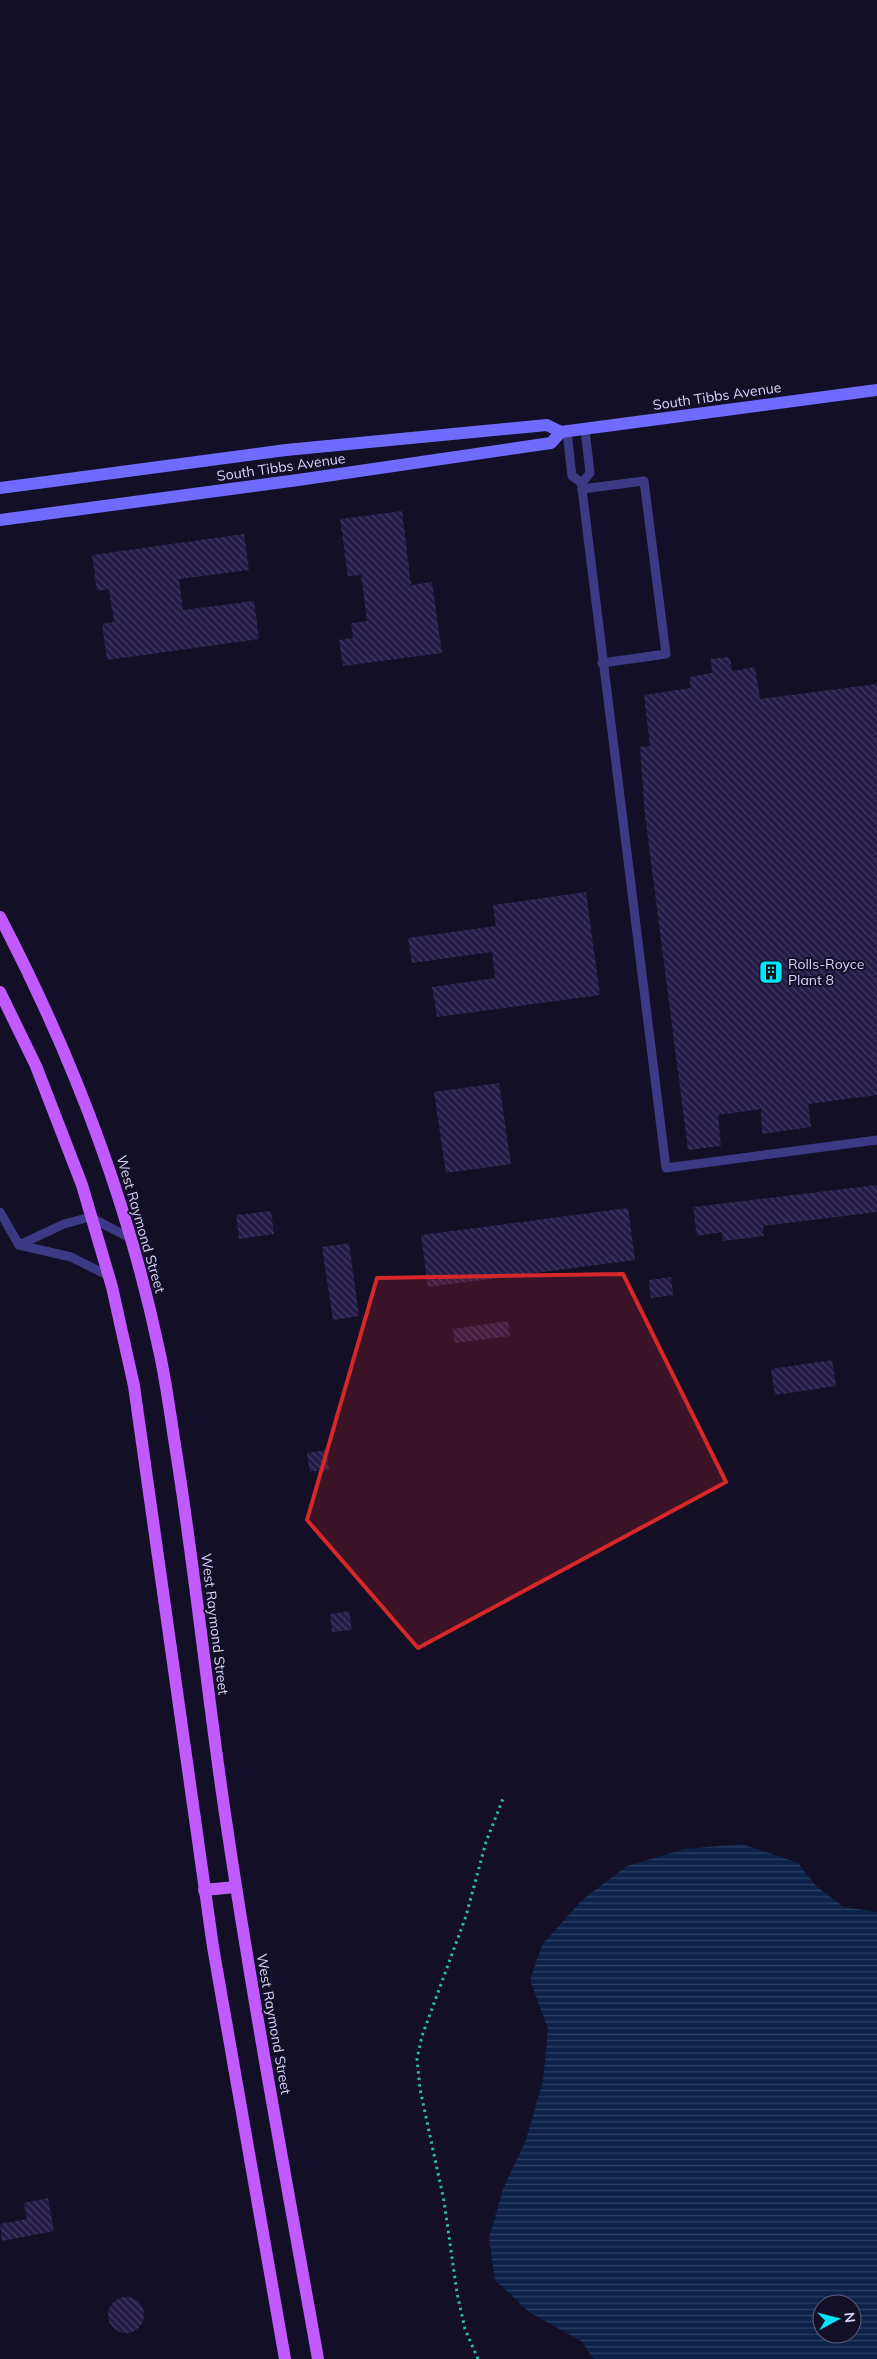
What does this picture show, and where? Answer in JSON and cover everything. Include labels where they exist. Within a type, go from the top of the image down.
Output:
[{"type":"main road","name":"South Tibbs Avenue","points":[[0,488],[286,450],[547,425],[564,432],[585,430],[877,390]]},
{"type":"main road","name":"South Tibbs Avenue","points":[[0,520],[298,480],[551,443],[564,432]]},
{"type":"main road","name":"West Raymond Street","points":[[0,917],[38,992],[86,1102],[114,1180],[132,1239],[160,1354],[180,1475],[236,1887],[318,2359]]},
{"type":"main road","points":[[0,992],[36,1066],[61,1128],[108,1276],[130,1368],[141,1429],[204,1890],[285,2359]]},
{"type":"main road","points":[[204,1890],[236,1887]]},
{"type":"lane","points":[[585,430],[590,473],[582,486],[602,663],[666,1168],[877,1140]]},
{"type":"lane","points":[[564,432],[572,476],[582,486],[644,481],[666,654],[602,663]]},
{"type":"lane","points":[[0,1212],[19,1245],[71,1257],[108,1276]]},
{"type":"lane","points":[[19,1245],[64,1224],[90,1218],[132,1239]]},
{"type":"path","points":[[478,2359],[465,2329],[457,2293],[444,2201],[420,2089],[417,2059],[422,2036],[466,1916],[486,1842],[504,1796]]},
{"type":"highlighted area","points":[[623,1274],[726,1482],[418,1648],[307,1520],[377,1278]]},
{"type":"water","points":[[742,1844],[798,1863],[816,1886],[844,1907],[877,1912],[877,2359],[594,2359],[581,2341],[529,2312],[495,2280],[489,2238],[503,2189],[526,2140],[543,2081],[548,2029],[530,1980],[542,1945],[583,1899],[627,1866],[685,1849]]},
{"type":"building","points":[[402,511],[411,585],[432,582],[442,653],[343,666],[339,640],[353,638],[351,623],[367,621],[361,575],[348,576],[340,519]]},
{"type":"building","points":[[244,534],[249,570],[179,579],[183,610],[254,601],[259,639],[107,660],[102,624],[114,622],[109,589],[97,591],[92,555]]},
{"type":"building","name":"Rolls-Royce Plant 8","points":[[730,657],[732,671],[755,667],[760,699],[877,684],[877,1095],[808,1104],[811,1127],[762,1134],[761,1109],[718,1115],[721,1146],[688,1150],[645,815],[640,747],[650,746],[644,695],[691,688],[689,677],[712,673],[711,659]]},
{"type":"building","points":[[586,892],[600,995],[437,1017],[432,987],[495,978],[492,952],[412,963],[408,938],[496,926],[493,905]]},
{"type":"building","points":[[499,1083],[511,1164],[446,1173],[434,1092]]},
{"type":"building","points":[[877,1185],[877,1212],[763,1226],[764,1236],[723,1241],[722,1232],[697,1236],[693,1207]]},
{"type":"building","points":[[628,1208],[635,1260],[428,1287],[421,1235]]},
{"type":"building","points":[[271,1211],[274,1234],[239,1239],[236,1215]]},
{"type":"building","points":[[349,1243],[359,1316],[333,1320],[322,1247]]},
{"type":"building","points":[[671,1277],[673,1295],[651,1298],[649,1280]]},
{"type":"building","points":[[508,1321],[510,1336],[455,1343],[453,1329]]},
{"type":"building","points":[[832,1360],[836,1386],[775,1395],[771,1369]]},
{"type":"building","points":[[326,1450],[329,1469],[310,1472],[307,1453]]},
{"type":"building","points":[[349,1611],[352,1630],[332,1632],[330,1614]]},
{"type":"building","points":[[48,2198],[54,2231],[2,2241],[0,2224],[27,2219],[24,2203]]},
{"type":"building","points":[[126,2297],[133,2298],[139,2302],[143,2308],[143,2322],[139,2328],[133,2332],[126,2333],[119,2332],[113,2328],[109,2322],[108,2315],[109,2308],[113,2302],[119,2298]]},
{"type":"place","name":"Rolls-Royce Plant 8","points":[[771,972]]}]
